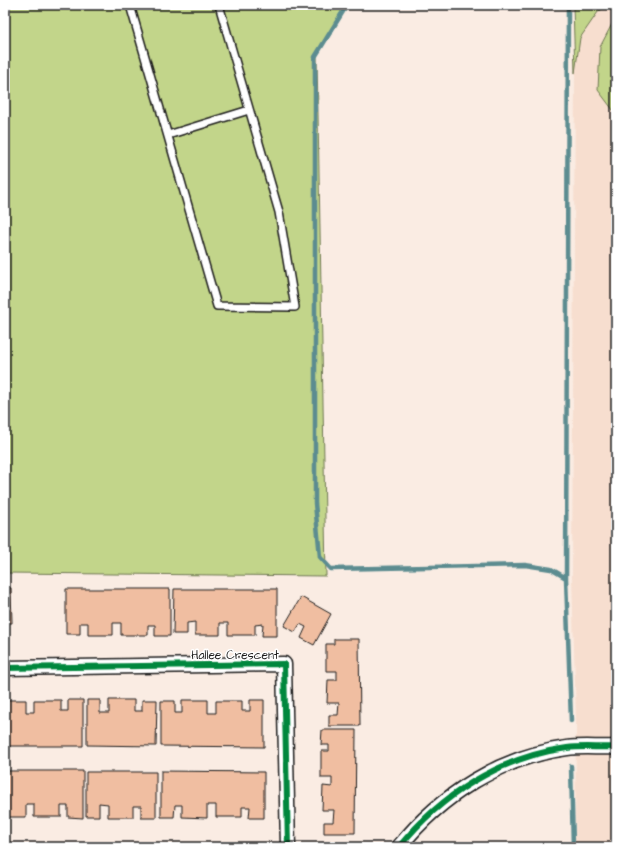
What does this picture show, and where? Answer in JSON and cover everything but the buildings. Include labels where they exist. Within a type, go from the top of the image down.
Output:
[{"type":"street","name":"Hallee Crescent","points":[[5,668],[284,664],[288,847]]},
{"type":"street","points":[[399,847],[418,824],[473,780],[520,758],[568,748],[616,748]]},
{"type":"lane","points":[[130,5],[217,306],[295,307],[279,212],[219,5]]},
{"type":"lane","points":[[168,135],[250,110]]},
{"type":"shaded area","points":[[573,5],[616,5],[616,847],[575,847],[576,720],[572,577],[575,73]]},
{"type":"green space","points":[[5,5],[347,5],[317,56],[326,576],[5,573]]},
{"type":"green space","points":[[573,5],[607,5],[598,12],[580,38],[575,73]]},
{"type":"green space","points":[[616,20],[616,114],[598,90],[600,47],[612,24]]},
{"type":"waterway","points":[[347,5],[315,57],[315,503],[320,557],[331,569],[525,565],[551,569],[566,578],[571,721]]},
{"type":"waterway","points":[[566,578],[568,5]]},
{"type":"waterway","points":[[571,766],[573,847]]},
{"type":"cycle path","points":[[5,668],[284,664],[288,847]]},
{"type":"cycle path","points":[[399,847],[416,828],[453,795],[474,781],[495,770],[518,760],[567,748],[616,747]]}]
